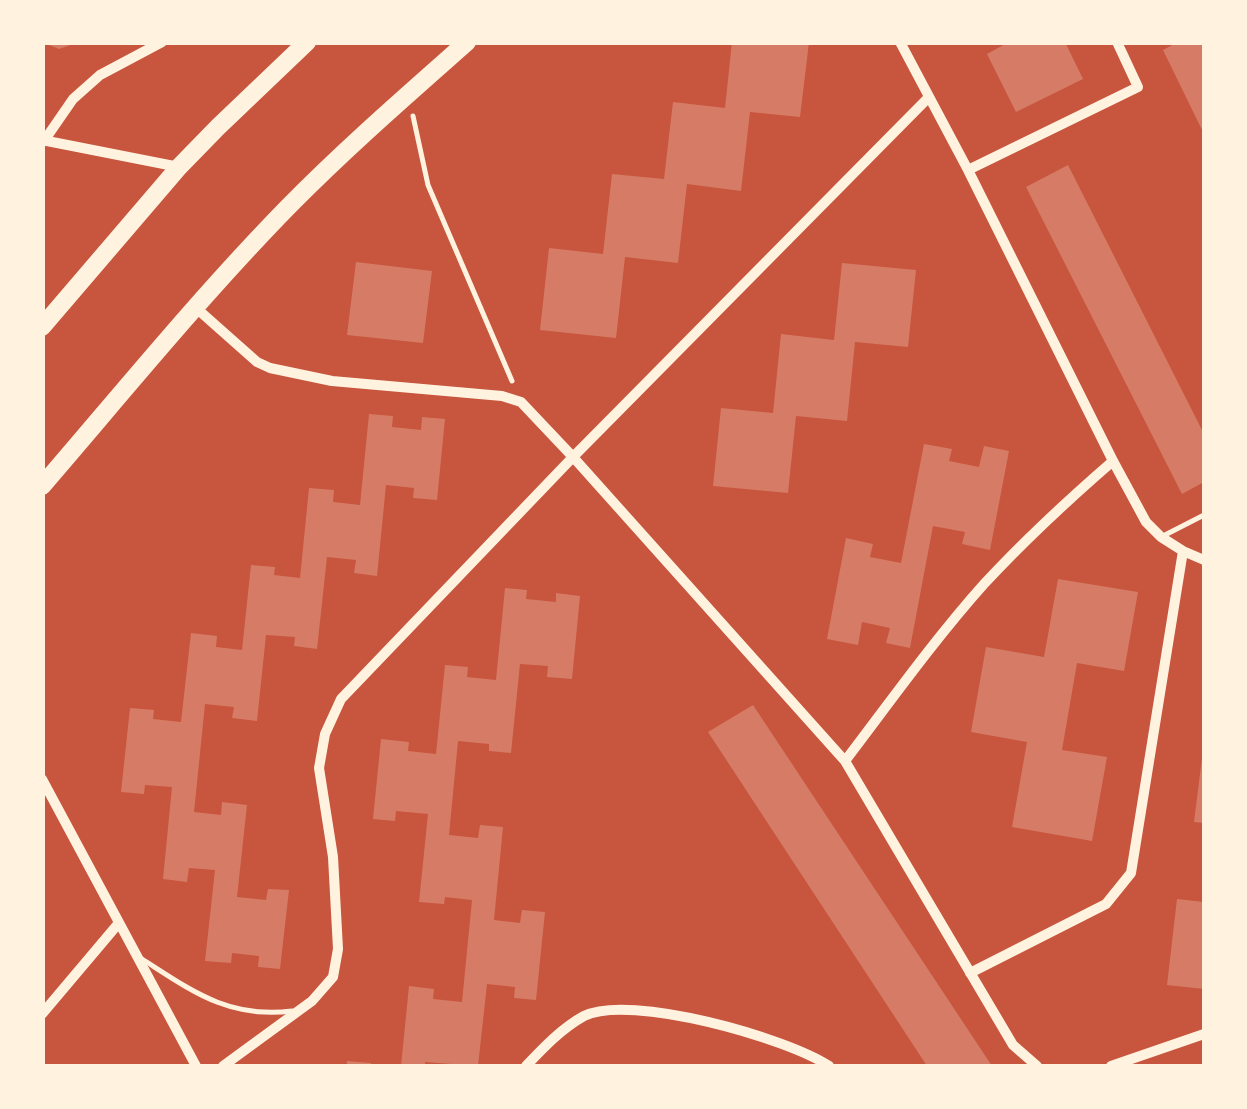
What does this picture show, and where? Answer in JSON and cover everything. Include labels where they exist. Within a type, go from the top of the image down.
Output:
[{"type":"main road","points":[[42,327],[178,168],[307,42]]},
{"type":"main road","points":[[42,486],[195,307],[290,205],[467,42]]},
{"type":"street","points":[[162,42],[100,75],[73,99],[43,140],[178,168]]},
{"type":"street","points":[[900,42],[1146,522],[1161,538],[1204,560]]},
{"type":"street","points":[[968,170],[1138,87],[1116,42]]},
{"type":"street","points":[[223,1066],[312,1000],[333,977],[338,948],[333,857],[319,768],[325,734],[341,700],[573,457],[929,97]]},
{"type":"street","points":[[195,307],[257,362],[270,368],[332,381],[502,396],[521,402],[845,761],[1013,1046],[1037,1066]]},
{"type":"street","points":[[845,761],[984,585],[1112,461]]},
{"type":"street","points":[[970,973],[1106,904],[1131,873],[1183,552]]},
{"type":"street","points":[[42,779],[196,1066]]},
{"type":"street","points":[[42,1014],[118,924]]},
{"type":"street","points":[[526,1066],[550,1040],[587,1014],[626,1009],[705,1020],[794,1047],[829,1066]]},
{"type":"street","points":[[1111,1066],[1204,1034]]},
{"type":"lane","points":[[1161,538],[1204,516]]},
{"type":"lane","points":[[135,954],[197,994],[230,1009],[257,1014],[299,1010]]},
{"type":"path","points":[[409,93],[428,186],[521,402]]},
{"type":"building","points":[[42,42],[76,42],[76,43],[59,49]]},
{"type":"building","points":[[732,42],[809,42],[800,117],[750,112],[741,191],[687,184],[678,263],[625,257],[616,338],[540,330],[549,248],[603,254],[612,174],[664,179],[673,102],[725,108]]},
{"type":"building","points":[[1009,42],[1065,42],[1083,79],[1016,112],[987,54]]},
{"type":"building","points":[[1178,42],[1204,42],[1204,134],[1163,50]]},
{"type":"building","points":[[1068,165],[1204,434],[1204,482],[1182,494],[1026,187]]},
{"type":"building","points":[[356,262],[432,271],[423,343],[347,335]]},
{"type":"building","points":[[842,263],[916,270],[908,347],[855,342],[847,421],[796,416],[788,493],[713,486],[721,408],[773,413],[781,334],[834,340]]},
{"type":"building","points":[[369,414],[393,416],[392,427],[421,430],[422,417],[445,419],[437,500],[413,498],[414,488],[386,485],[377,576],[354,573],[356,560],[327,557],[317,649],[294,646],[295,637],[266,635],[257,721],[232,718],[234,707],[205,704],[194,812],[221,815],[222,802],[247,805],[237,897],[266,900],[268,889],[289,890],[280,969],[258,967],[259,956],[232,953],[231,963],[205,961],[215,870],[189,868],[187,882],[163,879],[172,787],[145,785],[144,794],[121,792],[130,708],[154,710],[153,719],[181,722],[191,633],[217,636],[216,647],[242,650],[251,565],[275,567],[274,575],[300,578],[309,488],[334,490],[333,502],[360,505]]},
{"type":"building","points":[[924,444],[952,449],[949,461],[979,467],[984,446],[1009,451],[990,550],[962,544],[965,532],[933,526],[910,648],[886,643],[890,628],[862,622],[858,645],[827,639],[846,538],[873,544],[870,557],[901,563]]},
{"type":"building","points":[[1058,579],[1138,592],[1124,671],[1077,663],[1062,750],[1107,757],[1092,841],[1012,827],[1027,742],[971,732],[986,647],[1044,657]]},
{"type":"building","points":[[505,588],[527,590],[526,599],[556,602],[556,593],[580,596],[572,679],[547,677],[548,666],[520,664],[511,753],[489,751],[489,744],[458,741],[449,835],[478,838],[480,825],[503,827],[494,920],[520,923],[522,910],[545,912],[536,1000],[514,998],[515,987],[487,984],[478,1066],[425,1062],[425,1066],[401,1066],[409,986],[434,989],[433,999],[462,1002],[472,900],[445,897],[444,904],[419,902],[428,814],[396,811],[395,821],[373,819],[381,739],[409,742],[408,751],[436,754],[445,665],[468,667],[467,677],[496,680]]},
{"type":"building","points":[[753,705],[992,1066],[927,1066],[708,732]]},
{"type":"building","points":[[1204,759],[1204,823],[1194,822]]},
{"type":"building","points":[[1177,899],[1204,902],[1204,989],[1167,985]]},
{"type":"building","points":[[347,1061],[371,1063],[371,1066],[347,1066]]}]
